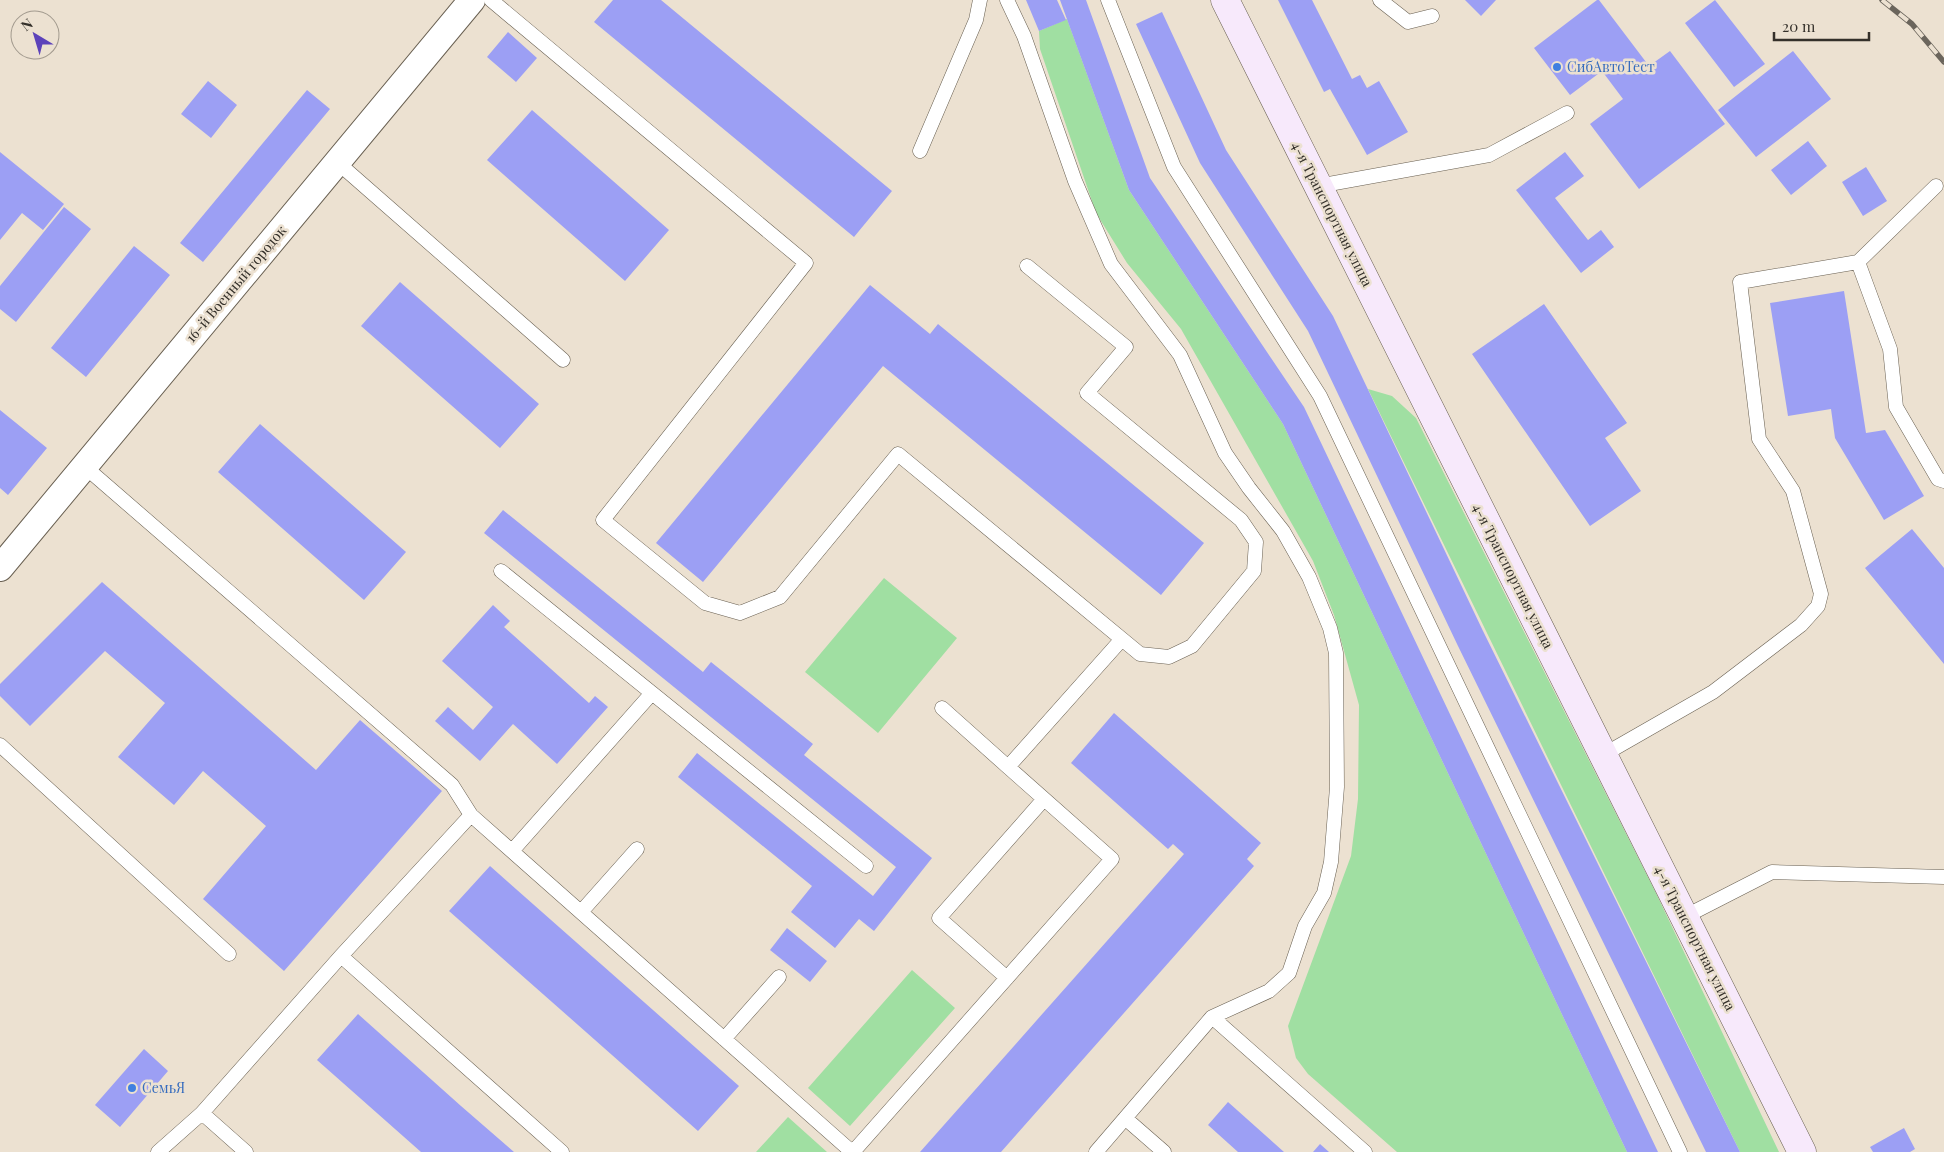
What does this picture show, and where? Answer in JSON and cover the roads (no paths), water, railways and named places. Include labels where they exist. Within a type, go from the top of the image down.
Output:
[{"type":"main road","name":"4-я Транспортная улица","points":[[1225,0],[1802,1152]]},
{"type":"street","name":"16-й Военный городок","points":[[0,568],[472,0]]},
{"type":"lane","points":[[491,0],[806,264],[603,520],[705,604],[740,613],[780,597],[898,454],[1140,654],[1169,657],[1192,646],[1254,571],[1256,542],[1241,520],[1087,393],[1126,347],[1027,266]]},
{"type":"lane","points":[[920,151],[976,20],[980,0]]},
{"type":"lane","points":[[1007,0],[1024,36],[1074,181],[1111,264],[1180,355],[1226,453],[1283,531],[1309,577],[1330,628],[1336,653],[1337,787],[1331,862],[1324,893],[1305,926],[1289,973],[1269,991],[1212,1017],[1096,1152]]},
{"type":"lane","points":[[1108,0],[1174,167],[1320,396],[1680,1152]]},
{"type":"lane","points":[[1380,0],[1408,22],[1432,16]]},
{"type":"lane","points":[[1318,186],[1489,155],[1567,113]]},
{"type":"lane","points":[[338,162],[563,360]]},
{"type":"lane","points":[[1603,755],[1713,692],[1801,625],[1818,606],[1821,594],[1793,491],[1759,439],[1740,282],[1858,262],[1936,186]]},
{"type":"lane","points":[[1858,262],[1890,349],[1896,407],[1938,479],[1944,481]]},
{"type":"lane","points":[[84,466],[452,785],[471,815],[852,1152],[1112,859],[942,708]]},
{"type":"lane","points":[[502,571],[866,866]]},
{"type":"lane","points":[[1008,767],[1122,639]]},
{"type":"lane","points":[[512,852],[652,693]]},
{"type":"lane","points":[[0,745],[229,954]]},
{"type":"lane","points":[[1007,978],[939,918],[1044,799]]},
{"type":"lane","points":[[158,1152],[202,1114],[341,956],[471,815]]},
{"type":"lane","points":[[581,912],[637,849]]},
{"type":"lane","points":[[1684,917],[1772,872],[1944,877]]},
{"type":"lane","points":[[341,956],[562,1152]]},
{"type":"lane","points":[[724,1039],[779,977]]},
{"type":"lane","points":[[1212,1017],[1365,1152]]},
{"type":"lane","points":[[202,1114],[246,1152]]},
{"type":"lane","points":[[1125,1118],[1164,1152]]},
{"type":"railway","points":[[1882,0],[1912,24],[1944,62]]},
{"type":"place","name":"СибАвтоТест","points":[[1557,67]]},
{"type":"place","name":"СемьЯ","points":[[132,1088]]}]
